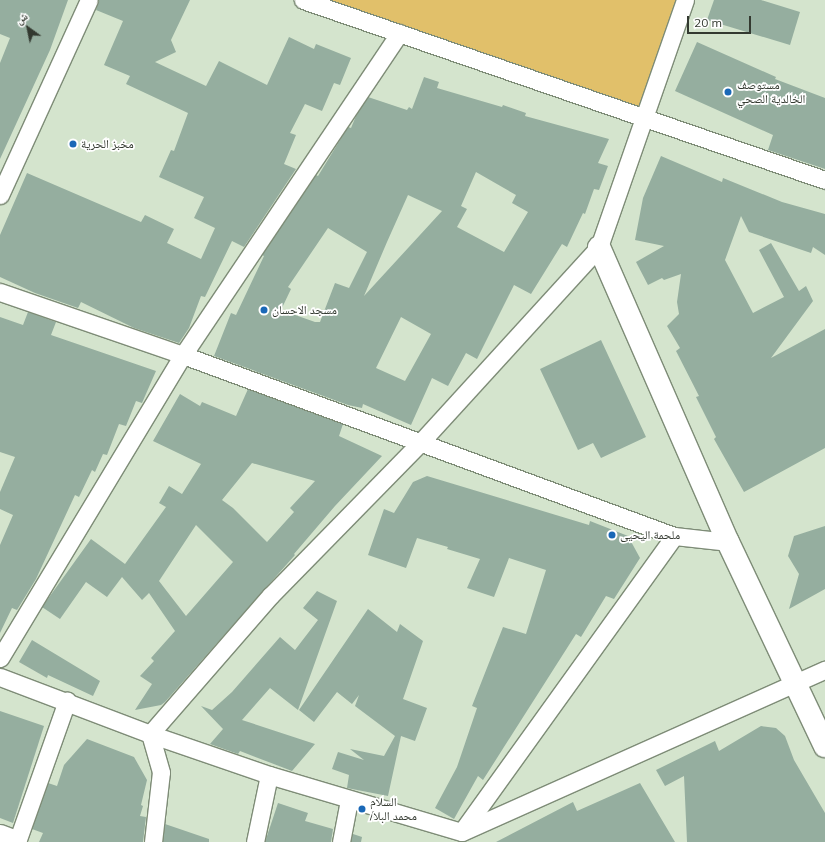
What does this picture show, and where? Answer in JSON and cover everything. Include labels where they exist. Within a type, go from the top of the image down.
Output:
[{"type":"street","points":[[0,195],[89,0]]},
{"type":"street","points":[[303,0],[825,180]]},
{"type":"street","points":[[150,734],[271,595],[420,443],[599,247],[684,0]]},
{"type":"street","points":[[0,658],[183,355],[399,33]]},
{"type":"street","points":[[599,247],[728,542],[797,683],[825,746]]},
{"type":"street","points":[[0,292],[183,355],[674,536],[728,542]]},
{"type":"street","points":[[461,837],[674,536]]},
{"type":"street","points":[[0,677],[67,701],[150,734],[461,837],[825,670]]},
{"type":"street","points":[[0,833],[18,841],[67,701]]},
{"type":"street","points":[[150,734],[160,772],[154,842]]},
{"type":"street","points":[[255,842],[270,775]]},
{"type":"street","points":[[341,842],[349,800]]},
{"type":"shaded area","points":[[303,0],[685,0],[643,117]]},
{"type":"building","points":[[0,0],[68,0],[50,50],[0,159],[0,63],[10,38],[0,34]]},
{"type":"building","points":[[99,0],[190,0],[171,40],[176,52],[155,62],[206,86],[219,61],[267,85],[289,37],[314,49],[316,44],[351,58],[340,85],[334,83],[322,111],[305,104],[290,133],[296,135],[284,164],[296,169],[244,247],[232,241],[205,297],[201,296],[189,328],[179,343],[134,328],[81,302],[78,308],[35,293],[0,277],[0,235],[27,173],[141,222],[145,215],[174,229],[167,243],[201,259],[215,228],[194,218],[204,197],[159,177],[171,150],[174,151],[188,113],[126,84],[130,76],[104,65],[123,21],[96,10]]},
{"type":"building","points":[[714,0],[761,0],[800,12],[790,45],[707,20]]},
{"type":"building","points":[[697,42],[776,77],[775,79],[825,98],[825,169],[768,150],[773,135],[675,91]]},
{"type":"building","points":[[424,77],[439,82],[437,88],[502,107],[503,105],[526,113],[525,116],[609,139],[598,163],[608,166],[599,190],[594,189],[585,214],[583,213],[567,247],[562,244],[531,294],[514,285],[477,359],[466,353],[448,386],[432,378],[411,425],[363,404],[362,408],[348,405],[214,356],[231,313],[236,315],[264,256],[262,255],[316,175],[318,176],[348,127],[351,128],[356,116],[368,97],[407,110],[409,107],[412,109]],"holes":[[[476,172],[516,195],[512,203],[528,212],[504,252],[457,227],[467,209],[461,206]],[[408,195],[442,211],[364,296]],[[328,228],[367,252],[349,288],[335,283],[320,322],[315,322],[281,310],[291,289],[288,287]],[[401,317],[431,334],[405,381],[376,368]]]},
{"type":"building","points":[[661,156],[722,182],[723,178],[782,202],[825,214],[825,255],[813,247],[811,253],[749,232],[741,216],[725,260],[753,313],[784,297],[759,250],[771,243],[799,291],[806,286],[813,301],[771,358],[825,329],[825,448],[744,492],[714,439],[716,437],[696,397],[699,396],[676,351],[680,348],[667,326],[679,314],[677,302],[681,274],[664,280],[662,278],[648,285],[636,262],[664,246],[635,240],[643,198]]},
{"type":"building","points":[[28,312],[56,322],[51,335],[156,371],[142,403],[136,401],[126,426],[119,424],[107,455],[103,454],[95,472],[92,470],[79,497],[75,495],[36,579],[17,610],[12,608],[0,633],[0,545],[13,515],[0,509],[0,492],[15,457],[0,452],[0,317],[23,325]]},
{"type":"building","points":[[601,340],[646,437],[601,458],[593,443],[578,450],[540,369]]},
{"type":"building","points":[[248,389],[343,424],[339,436],[382,456],[335,506],[294,554],[295,555],[165,702],[161,705],[135,710],[152,684],[140,676],[154,661],[151,658],[175,631],[149,593],[142,600],[122,577],[107,597],[86,582],[60,619],[42,607],[91,539],[125,564],[166,507],[159,503],[169,486],[182,494],[201,464],[153,441],[180,394],[200,406],[202,402],[236,416]],"holes":[[[252,463],[315,481],[290,508],[294,512],[267,542],[233,508],[222,500]],[[196,525],[233,562],[186,616],[159,581]]]},
{"type":"building","points":[[427,476],[589,525],[590,521],[628,536],[640,558],[614,599],[606,596],[581,637],[576,634],[483,780],[478,776],[454,819],[435,808],[457,767],[477,708],[472,706],[503,627],[526,634],[546,570],[509,558],[494,597],[467,588],[480,559],[447,549],[448,547],[417,538],[406,568],[368,555],[384,509],[394,513],[413,482]]},
{"type":"building","points":[[825,526],[825,589],[789,609],[799,574],[788,556],[794,536]]},
{"type":"building","points":[[317,591],[337,601],[298,710],[270,688],[242,720],[315,744],[292,771],[240,751],[238,754],[210,744],[223,729],[201,706],[212,710],[232,692],[280,637],[295,650],[318,620],[303,608]]},
{"type":"building","points":[[368,609],[397,632],[400,624],[423,641],[403,699],[427,708],[415,741],[401,736],[388,796],[347,788],[349,775],[332,769],[338,752],[364,760],[350,749],[384,756],[395,736],[355,706],[359,695],[352,704],[337,692],[314,722],[299,710]]},
{"type":"building","points":[[32,640],[100,681],[93,696],[48,675],[47,678],[19,662]]},
{"type":"building","points":[[0,711],[44,726],[13,823],[0,818]]},
{"type":"building","points":[[761,726],[776,728],[785,736],[794,760],[825,813],[825,842],[687,842],[684,776],[665,786],[656,770],[715,741],[719,751]]},
{"type":"building","points":[[87,739],[134,757],[147,780],[140,816],[146,817],[143,842],[39,842],[43,833],[32,829],[48,783],[57,786],[64,765]]},
{"type":"building","points":[[640,783],[675,842],[496,842],[573,802],[577,811]]},
{"type":"building","points":[[278,803],[308,813],[305,821],[333,829],[331,842],[265,842]]},
{"type":"building","points":[[165,824],[209,839],[209,842],[163,842]]},
{"type":"building","points":[[353,834],[362,837],[361,842],[351,842]]},
{"type":"place","name":"مستوصف الخالدية الصحي","points":[[728,92]]},
{"type":"place","name":"مخبز الحرية","points":[[73,144]]},
{"type":"place","name":"مسجد الاحسان","points":[[264,310]]},
{"type":"place","name":"ملحمة اليحيى","points":[[612,535]]},
{"type":"place","name":"السلام /محمد البلا","points":[[362,809]]}]
